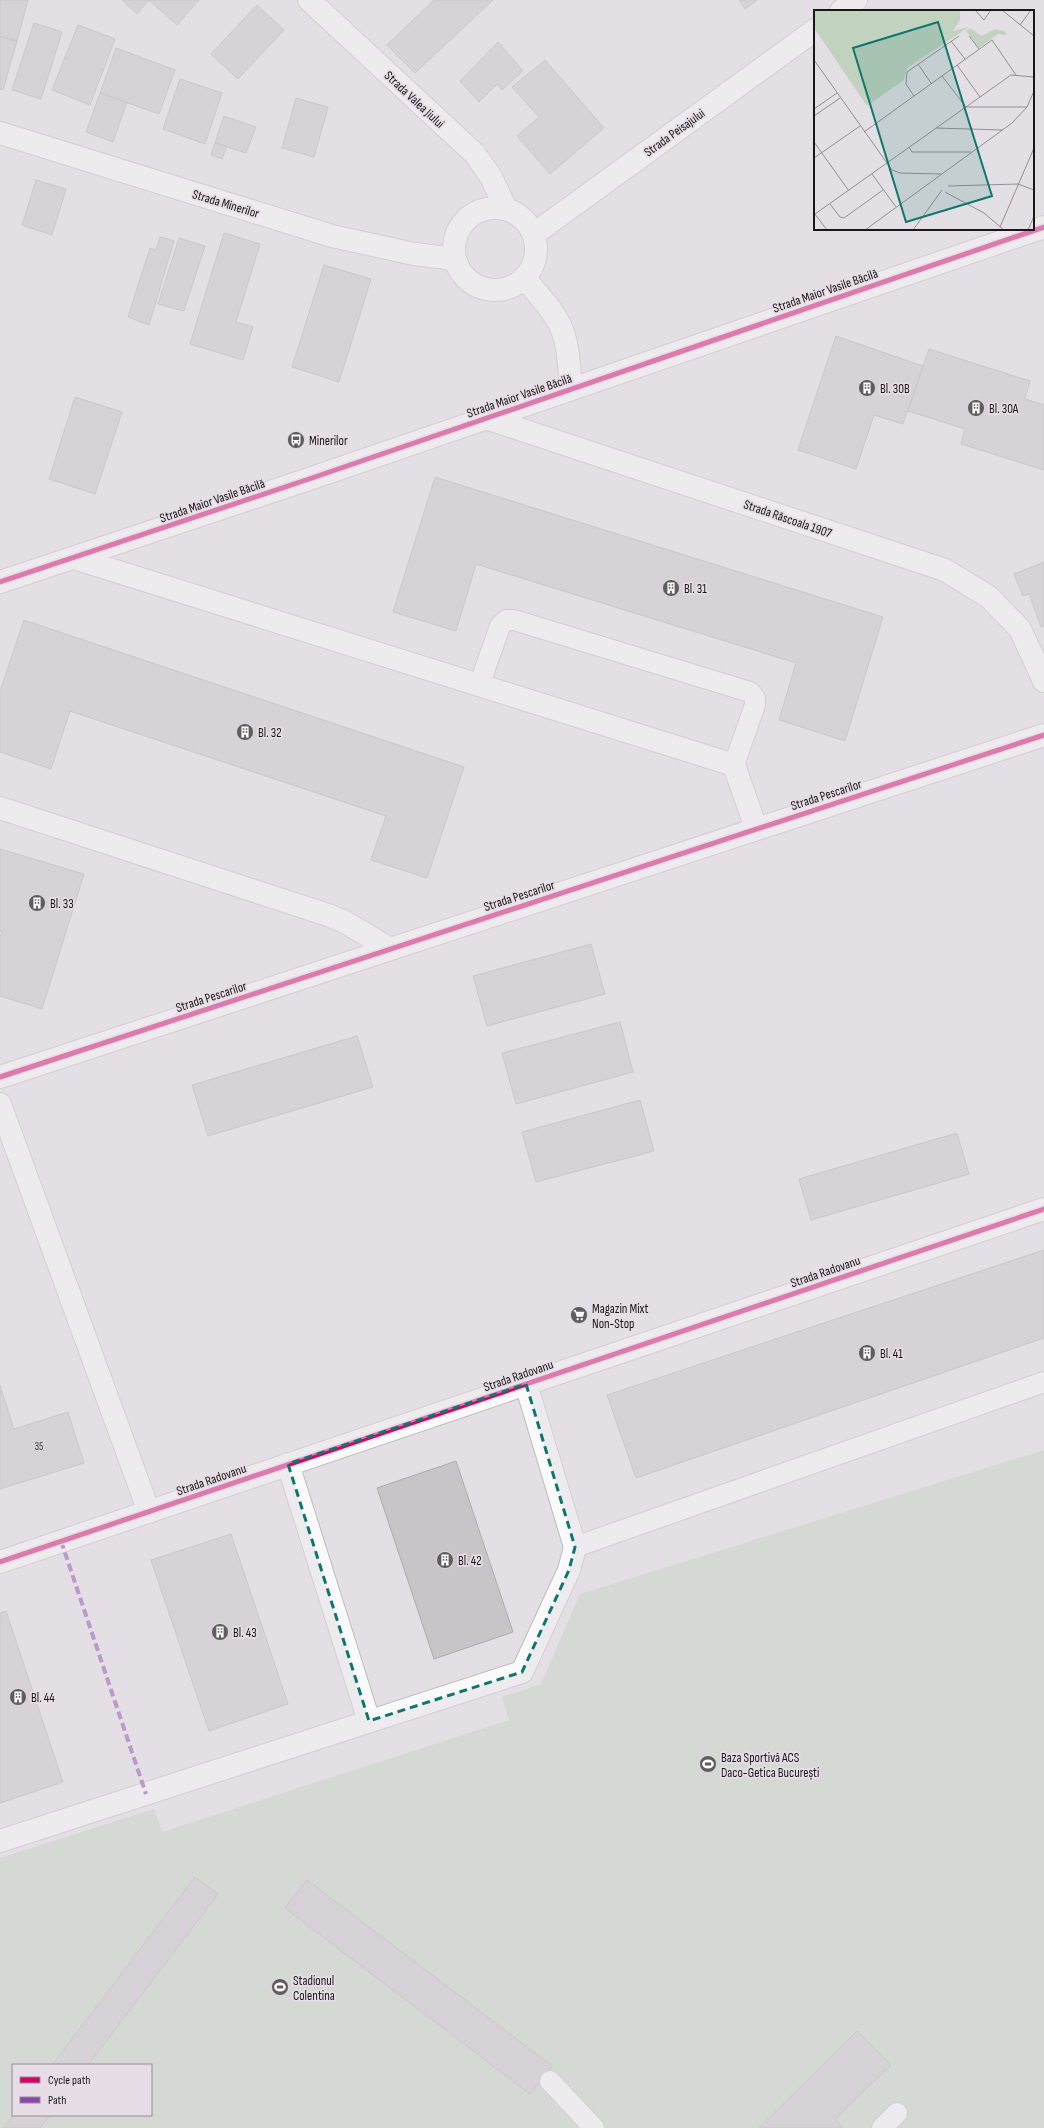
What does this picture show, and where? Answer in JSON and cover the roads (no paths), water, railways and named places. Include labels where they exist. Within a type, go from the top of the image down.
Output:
[{"type":"street","name":"Strada Valea Jiului","points":[[309,0],[475,154],[491,177],[506,209]]},
{"type":"street","points":[[842,10],[856,0]]},
{"type":"street","name":"Strada Peisajului","points":[[534,234],[814,31]]},
{"type":"street","name":"Strada Minerilor","points":[[0,133],[332,236],[414,254],[455,259]]},
{"type":"street","points":[[491,208],[506,209],[522,219],[534,234],[536,246],[535,258],[531,269],[524,278],[512,287],[498,290],[484,289],[471,282],[460,272],[455,259],[454,245],[457,231],[466,220],[478,211],[491,208]]},
{"type":"street","name":"Strada Maior Vasile Băcilă","points":[[0,582],[1044,227]]},
{"type":"street","points":[[524,278],[546,304],[560,325],[566,346],[571,389]]},
{"type":"street","name":"Strada Răscoala 1907","points":[[486,418],[945,570],[989,597],[1020,629],[1044,680]]},
{"type":"street","points":[[74,558],[734,765],[756,828]]},
{"type":"street","name":"Strada Pescarilor","points":[[0,1077],[756,828],[1044,735]]},
{"type":"street","points":[[0,808],[328,915],[345,922],[390,949]]},
{"type":"street","points":[[0,1104],[149,1512]]},
{"type":"street","name":"Strada Radovanu","points":[[0,1562],[1044,1209]]},
{"type":"street","points":[[0,1841],[522,1672],[569,1570],[575,1547],[526,1384]]},
{"type":"street","points":[[288,1464],[369,1721]]},
{"type":"lane","points":[[480,686],[500,626],[506,620],[514,620],[750,692],[755,698],[755,705],[734,765]]},
{"type":"lane","points":[[575,1547],[1044,1382]]},
{"type":"lane","points":[[550,2081],[594,2128]]},
{"type":"lane","points":[[882,2128],[897,2113]]},
{"type":"place","name":"Bl. 30B","points":[[867,388]]},
{"type":"place","name":"Bl. 30A","points":[[976,408]]},
{"type":"place","name":"Minerilor","points":[[296,440]]},
{"type":"place","name":"Bl. 31","points":[[671,588]]},
{"type":"place","name":"Bl. 32","points":[[245,732]]},
{"type":"place","name":"Bl. 33","points":[[37,903]]},
{"type":"place","name":"Magazin Mixt Non-Stop","points":[[579,1315]]},
{"type":"place","name":"Bl. 41","points":[[867,1353]]},
{"type":"place","name":"Bl. 42","points":[[445,1560]]},
{"type":"place","name":"Bl. 43","points":[[220,1632]]},
{"type":"place","name":"Bl. 44","points":[[18,1697]]},
{"type":"place","name":"Baza Sportivă ACS Daco-Getica București","points":[[708,1764]]},
{"type":"place","name":"Stadionul Colentina","points":[[280,1987]]}]
